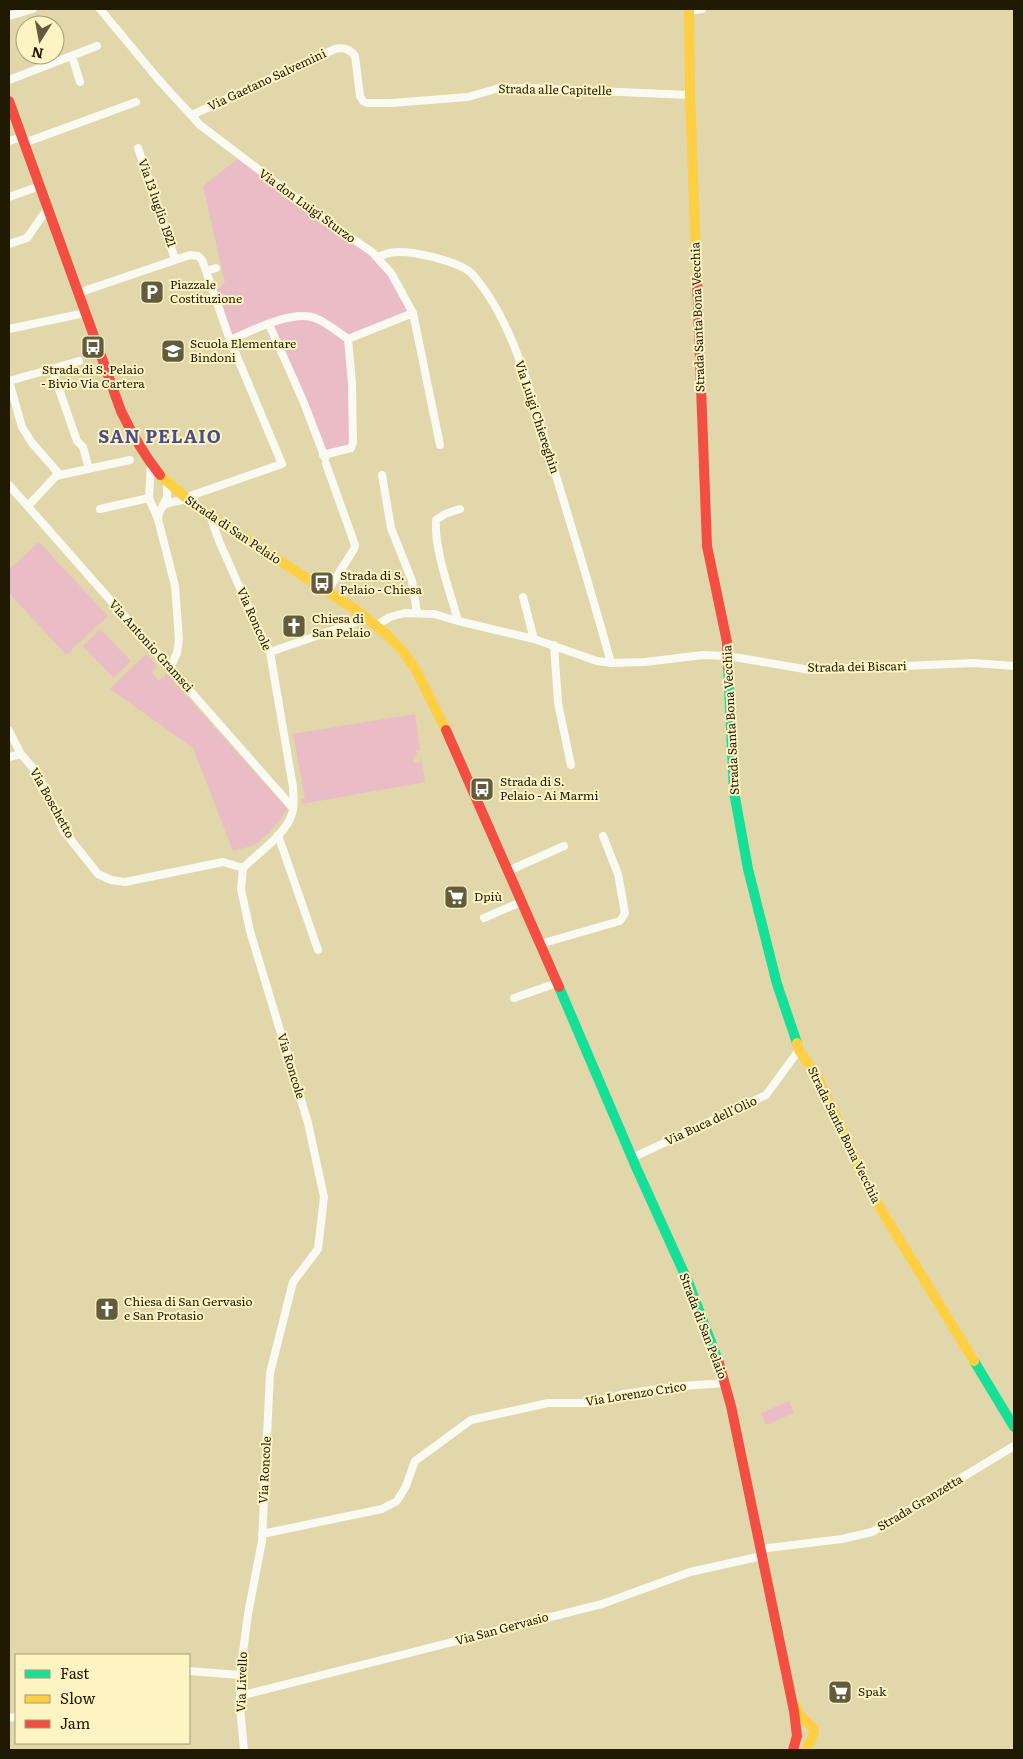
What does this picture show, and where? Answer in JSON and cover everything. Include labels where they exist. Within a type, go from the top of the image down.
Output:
[{"type":"main road","name":"Strada Santa Bona Vecchia","points":[[689,10],[690,95],[707,546],[727,642],[734,792],[748,869],[777,984],[799,1050],[818,1078],[871,1194],[1014,1427]]},
{"type":"main road","name":"Strada di San Pelaio","points":[[10,108],[128,426],[150,464],[185,499],[211,518],[377,625],[399,645],[412,661],[424,681],[697,1306],[726,1383],[789,1688],[800,1724],[812,1726],[815,1732],[806,1750]]},
{"type":"main road","points":[[792,1750],[796,1743],[800,1724]]},
{"type":"street","points":[[9,16],[33,9]]},
{"type":"street","name":"Via don Luigi Sturzo","points":[[100,9],[158,79],[200,125],[250,164],[378,257],[390,273],[413,313],[440,445]]},
{"type":"street","points":[[689,10],[702,9]]},
{"type":"street","points":[[9,80],[97,46]]},
{"type":"street","name":"Via Gaetano Salvemini","points":[[192,115],[335,48],[342,48],[352,52],[355,56],[360,96],[363,101]]},
{"type":"street","points":[[72,56],[80,82]]},
{"type":"street","name":"Strada alle Capitelle","points":[[363,101],[367,103],[402,102],[468,96],[489,90],[518,88],[690,95]]},
{"type":"street","points":[[9,141],[23,140],[136,102]]},
{"type":"street","name":"Via 13 luglio 1921","points":[[138,148],[175,259]]},
{"type":"street","points":[[9,197],[40,186]]},
{"type":"street","points":[[9,244],[28,238],[48,208]]},
{"type":"street","name":"Via Luigi Chiereghin","points":[[378,257],[390,253],[423,255],[451,262],[473,274],[497,310],[521,363],[588,579],[611,663]]},
{"type":"street","points":[[78,293],[190,255],[198,256],[202,260],[230,340],[282,464],[185,499],[174,501],[162,507]]},
{"type":"street","points":[[206,272],[216,268]]},
{"type":"street","points":[[9,329],[85,313]]},
{"type":"street","points":[[348,338],[413,313]]},
{"type":"street","points":[[230,340],[269,324],[303,315],[316,318],[348,338]]},
{"type":"street","points":[[269,324],[304,403],[354,545],[350,557],[327,592]]},
{"type":"street","points":[[325,459],[351,448],[353,442],[352,383],[348,338]]},
{"type":"street","points":[[60,475],[22,427],[9,381],[78,361]]},
{"type":"street","points":[[52,369],[77,441],[83,447],[89,469]]},
{"type":"street","points":[[28,506],[55,477],[130,460]]},
{"type":"street","points":[[150,464],[149,498],[158,519],[176,595],[178,653],[170,668]]},
{"type":"street","points":[[382,475],[391,528],[412,581],[417,612]]},
{"type":"street","points":[[158,519],[167,497],[167,483]]},
{"type":"street","name":"Via Antonio Gramsci","points":[[9,485],[294,808]]},
{"type":"street","points":[[100,509],[149,498]]},
{"type":"street","points":[[458,621],[440,554],[436,520],[445,514],[460,509]]},
{"type":"street","name":"Via Roncole","points":[[211,518],[219,541],[270,652],[293,787],[294,808],[292,816],[285,829],[243,868],[241,889],[250,931],[308,1123],[324,1197],[318,1249],[293,1282],[270,1373],[262,1534],[248,1614]]},
{"type":"street","points":[[219,541],[227,528]]},
{"type":"street","points":[[522,597],[534,640]]},
{"type":"street","name":"Strada dei Biscari","points":[[377,625],[390,616],[405,613],[434,614],[554,645],[597,661],[611,663],[645,662],[703,655],[728,656],[810,670],[974,663],[1014,666]]},
{"type":"street","points":[[270,652],[360,621],[366,617]]},
{"type":"street","points":[[554,645],[558,703],[571,765]]},
{"type":"street","name":"Via Boschetto","points":[[9,731],[21,754],[38,774],[64,830],[98,874],[111,880],[125,882],[223,862],[243,868]]},
{"type":"street","points":[[9,757],[21,754]]},
{"type":"street","points":[[278,835],[318,950]]},
{"type":"street","points":[[540,944],[620,921],[625,913],[618,874],[603,836]]},
{"type":"street","points":[[508,871],[564,846]]},
{"type":"street","points":[[484,918],[521,902]]},
{"type":"street","points":[[514,998],[557,982]]},
{"type":"street","name":"Via Buca dell'Olio","points":[[632,1158],[766,1095],[799,1050]]},
{"type":"street","name":"Via Lorenzo Crico","points":[[262,1534],[382,1509],[397,1501],[406,1486],[415,1461],[471,1420],[548,1403],[593,1403],[623,1394],[682,1386],[726,1383]]},
{"type":"street","name":"Strada Granzetta","points":[[761,1552],[842,1540],[872,1532],[1014,1446]]},
{"type":"street","name":"Via San Gervasio","points":[[240,1696],[602,1604],[690,1572],[761,1552]]},
{"type":"street","name":"Via Livello","points":[[244,1750],[240,1675],[248,1614]]},
{"type":"street","points":[[190,1670],[240,1675]]},
{"type":"shaded area","points":[[240,157],[378,257],[413,313],[348,339],[351,448],[323,455],[269,325],[230,340],[214,292],[225,283],[203,186]]},
{"type":"shaded area","points":[[39,542],[108,616],[66,655],[9,593],[9,569]]},
{"type":"shaded area","points":[[100,629],[131,661],[114,678],[83,646]]},
{"type":"shaded area","points":[[146,654],[157,666],[152,672],[158,681],[167,674],[285,806],[287,810],[271,831],[255,845],[233,851],[193,748],[110,689]]},
{"type":"shaded area","points":[[415,714],[420,750],[416,750],[417,756],[413,757],[414,763],[420,762],[421,756],[425,782],[302,804],[301,799],[305,799],[293,734]]},
{"type":"shaded area","points":[[789,1401],[794,1413],[766,1425],[761,1413]]},
{"type":"traffic: fast","points":[[728,667],[734,792],[748,869],[777,984],[797,1043]]},
{"type":"traffic: fast","points":[[559,987],[636,1167],[689,1284],[719,1363]]},
{"type":"traffic: fast","points":[[974,1361],[1014,1427]]},
{"type":"traffic: slow","points":[[689,9],[690,95],[697,280]]},
{"type":"traffic: slow","points":[[160,475],[195,506],[356,610],[385,633],[402,650],[416,670],[446,730]]},
{"type":"traffic: slow","points":[[797,1043],[799,1050],[818,1078],[871,1193],[974,1361]]},
{"type":"traffic: slow","points":[[795,1705],[799,1714],[814,1729],[814,1734],[806,1750]]},
{"type":"traffic: jam","points":[[9,101],[121,411],[129,428],[160,475]]},
{"type":"traffic: jam","points":[[697,280],[707,546],[727,642],[728,667]]},
{"type":"traffic: jam","points":[[446,730],[559,987]]},
{"type":"traffic: jam","points":[[719,1363],[731,1406],[794,1711],[797,1736],[793,1750]]},
{"type":"place","name":"Piazzale Costituzione","points":[[152,292]]},
{"type":"place","name":"Strada di S. Pelaio - Bivio Via Cartera","points":[[93,347]]},
{"type":"place","name":"Scuola Elementare Bindoni","points":[[173,351]]},
{"type":"place","name":"Strada di S. Pelaio - Chiesa","points":[[322,583]]},
{"type":"place","name":"Chiesa di San Pelaio","points":[[294,626]]},
{"type":"place","name":"Strada di S. Pelaio - Ai Marmi","points":[[482,789]]},
{"type":"place","name":"Dpiù","points":[[456,897]]},
{"type":"place","name":"Chiesa di San Gervasio e San Protasio","points":[[107,1309]]},
{"type":"place","name":"Spak","points":[[840,1692]]},
{"type":"district","name":"SAN PELAIO","points":[[160,437]]}]
